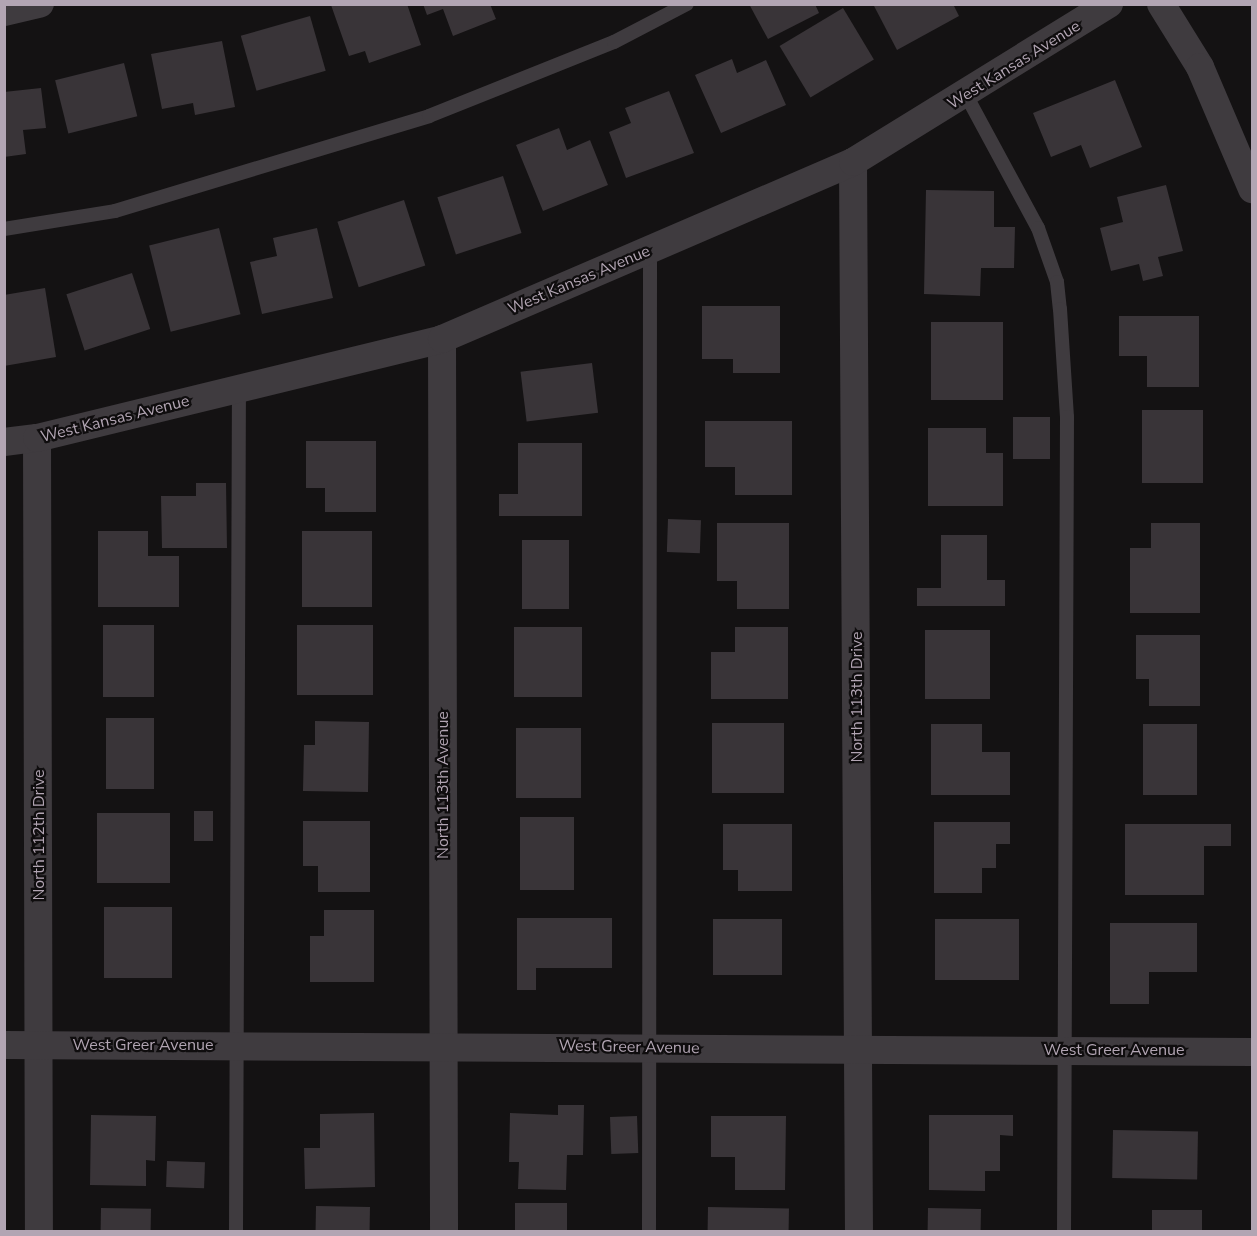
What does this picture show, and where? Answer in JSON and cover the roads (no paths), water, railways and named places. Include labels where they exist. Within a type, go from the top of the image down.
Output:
[{"type":"street","points":[[4,12],[40,4]]},
{"type":"street","name":"West Kansas Avenue","points":[[4,442],[37,438],[442,339],[853,162],[966,95],[1109,4]]},
{"type":"street","points":[[1161,4],[1200,67],[1252,189]]},
{"type":"street","name":"North 113th Drive","points":[[853,162],[860,1050],[859,1232]]},
{"type":"street","name":"North 113th Avenue","points":[[442,339],[444,1232]]},
{"type":"street","name":"North 112th Drive","points":[[37,438],[41,1044],[39,1232]]},
{"type":"street","name":"West Greer Avenue","points":[[4,1045],[444,1044],[860,1050],[1252,1052]]},
{"type":"lane","points":[[4,229],[115,211],[418,119],[615,42],[687,4]]},
{"type":"lane","points":[[966,95],[1038,228],[1059,300],[1066,417],[1064,1232]]},
{"type":"lane","points":[[649,1232],[650,249]]},
{"type":"lane","points":[[236,1232],[239,389]]}]
